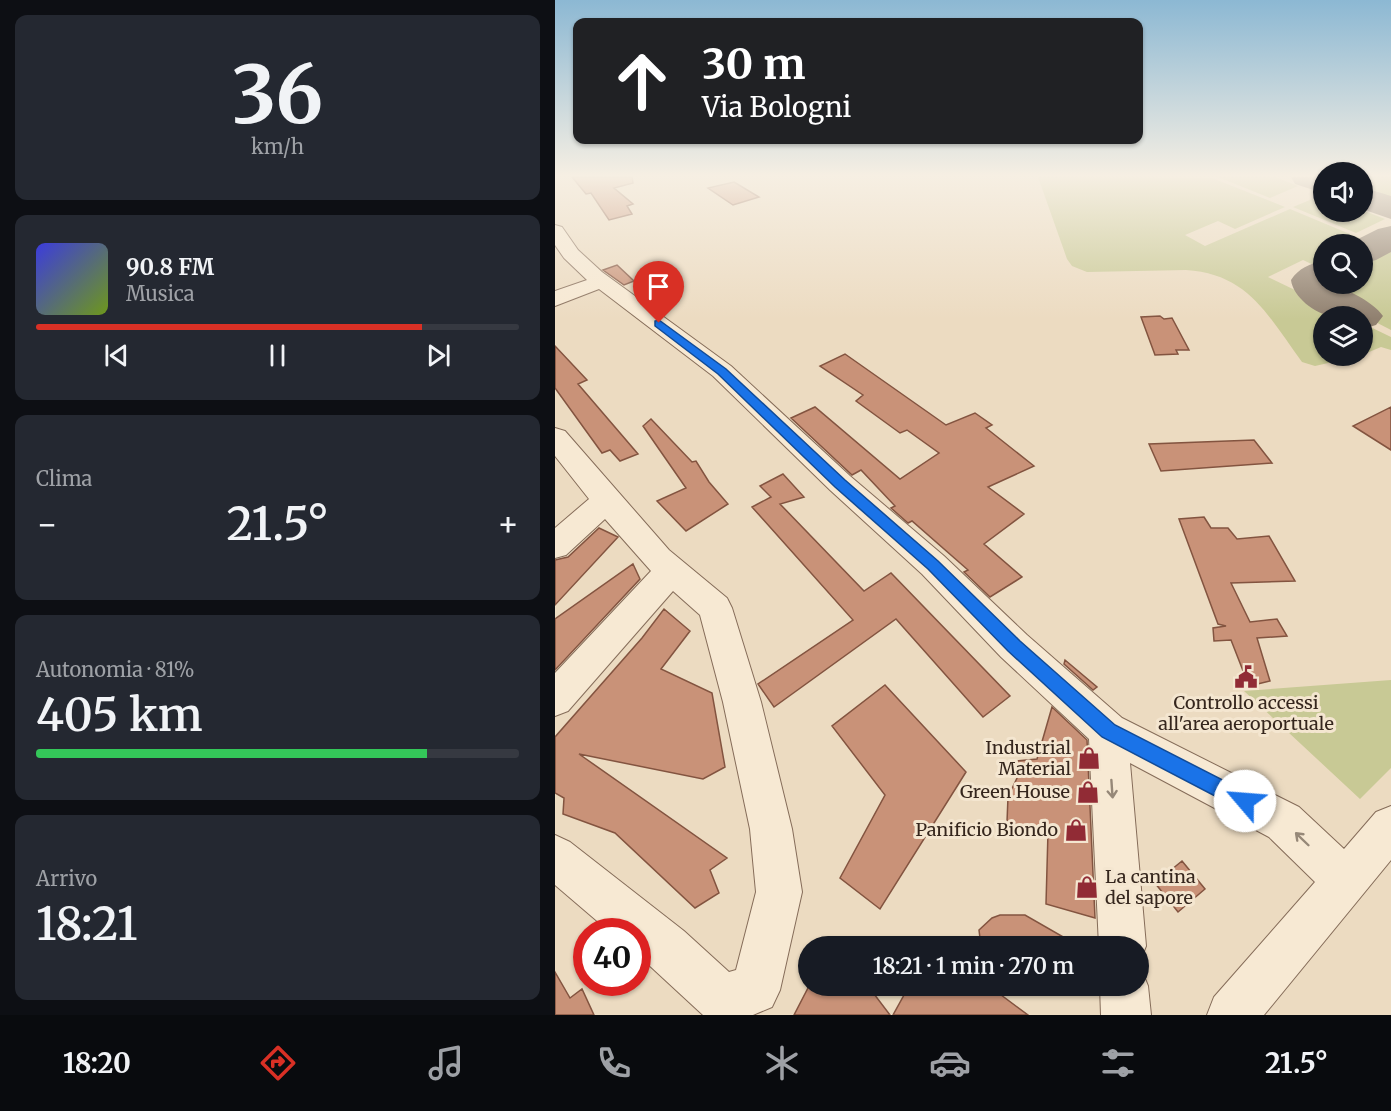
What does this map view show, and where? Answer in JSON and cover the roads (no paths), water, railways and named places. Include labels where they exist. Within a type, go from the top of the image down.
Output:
[{"type":"street","points":[[555,231],[571,254],[602,281],[722,372],[840,483],[933,565],[1014,646],[1108,731],[1284,822],[1344,880]]},
{"type":"street","points":[[555,299],[602,281]]},
{"type":"street","points":[[555,437],[606,501],[658,559],[715,608],[742,702],[771,829],[779,892],[755,990],[721,998],[667,948],[555,857]]},
{"type":"street","points":[[555,546],[606,501]]},
{"type":"street","points":[[555,699],[672,570]]},
{"type":"street","points":[[1108,731],[1121,936]]},
{"type":"street","points":[[1232,1015],[1391,826]]},
{"type":"street","points":[[1125,996],[1126,1015]]},
{"type":"place","name":"Controllo accessi all'area aeroportuale","points":[[1246,677]]},
{"type":"place","name":"Industrial Material","points":[[1089,758]]},
{"type":"place","name":"Green House","points":[[1088,792]]},
{"type":"place","name":"Panificio Biondo","points":[[1076,830]]},
{"type":"place","name":"La cantina del sapore","points":[[1087,887]]}]
